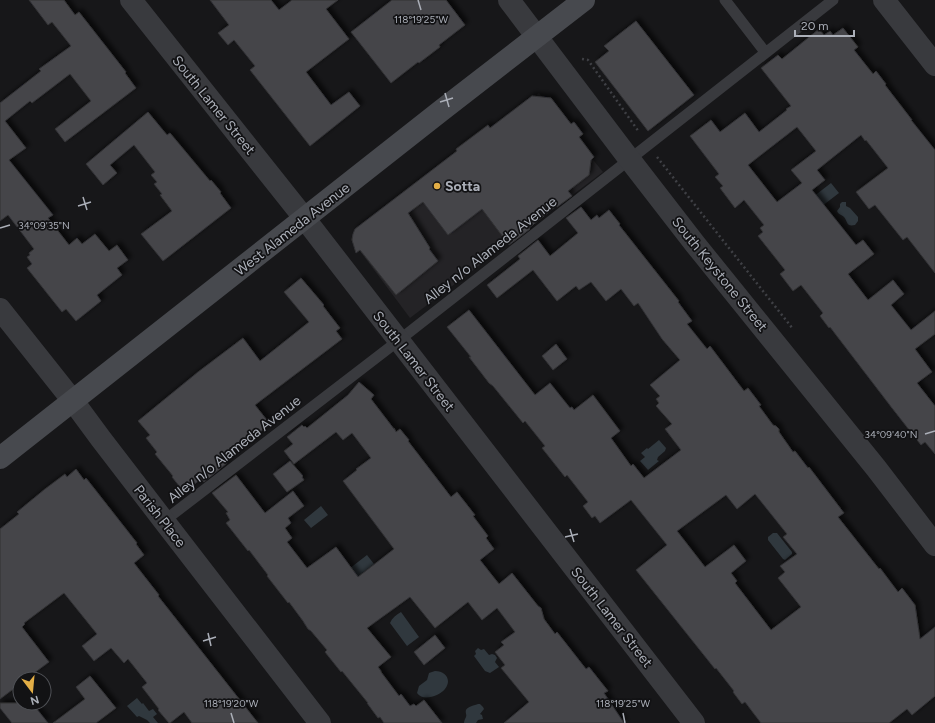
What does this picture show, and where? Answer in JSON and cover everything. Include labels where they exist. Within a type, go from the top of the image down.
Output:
[{"type":"main road","name":"West Alameda Avenue","points":[[0,458],[584,0]]},
{"type":"street","name":"South Lamer Street","points":[[130,0],[304,219],[694,723]]},
{"type":"street","name":"South Keystone Street","points":[[509,0],[695,244],[876,468],[935,545]]},
{"type":"street","points":[[884,0],[935,65]]},
{"type":"street","name":"Parish Place","points":[[0,309],[73,401],[320,723]]},
{"type":"lane","points":[[725,0],[765,52]]},
{"type":"lane","name":"Alley n/o Alameda Avenue","points":[[164,521],[398,341],[833,0]]},
{"type":"path","points":[[582,59],[588,60],[648,146],[796,333]]},
{"type":"shaded area","points":[[539,93],[603,172],[410,318],[351,239]]},
{"type":"shaded area","points":[[831,183],[839,193],[817,210],[809,200]]},
{"type":"shaded area","points":[[842,202],[846,202],[846,206],[850,208],[858,217],[858,221],[855,225],[849,225],[844,217],[838,213],[837,211]]},
{"type":"shaded area","points":[[659,440],[666,448],[665,451],[658,457],[657,460],[659,461],[648,470],[640,461],[645,457],[641,453]]},
{"type":"shaded area","points":[[321,506],[328,515],[311,528],[304,520]]},
{"type":"shaded area","points":[[773,533],[777,533],[792,552],[792,554],[785,560],[768,540],[768,537]]},
{"type":"shaded area","points":[[367,555],[374,564],[352,581],[345,572]]},
{"type":"shaded area","points":[[401,612],[419,637],[407,646],[390,623],[394,617]]},
{"type":"shaded area","points":[[478,648],[481,650],[484,649],[489,655],[495,655],[497,658],[495,662],[499,667],[490,673],[485,671],[474,656],[476,654],[475,651]]},
{"type":"shaded area","points":[[435,671],[445,674],[448,679],[447,686],[442,692],[435,696],[427,698],[420,696],[417,693],[419,686],[427,680],[429,673]]},
{"type":"shaded area","points":[[137,698],[149,711],[153,709],[157,714],[153,717],[158,723],[150,723],[139,716],[137,717],[127,706]]},
{"type":"shaded area","points":[[480,704],[484,709],[480,714],[482,715],[483,719],[478,720],[476,723],[464,723],[467,709]]},
{"type":"building","points":[[29,0],[64,0],[75,15],[79,12],[126,72],[125,73],[136,88],[65,142],[55,129],[91,101],[70,74],[32,103],[30,101],[5,121],[26,148],[9,160],[53,215],[48,218],[69,245],[77,238],[82,244],[95,234],[109,251],[117,245],[128,260],[117,268],[122,275],[97,295],[101,301],[76,321],[66,309],[62,312],[27,268],[32,264],[27,257],[34,249],[8,215],[0,221],[0,103],[41,71],[39,69],[71,46],[52,22],[48,25]]},
{"type":"building","points":[[210,0],[271,0],[279,10],[292,0],[338,0],[326,9],[349,39],[306,72],[331,105],[349,92],[360,106],[310,146],[250,70],[255,66],[234,40],[228,45],[218,33],[229,25]]},
{"type":"building","points":[[392,0],[446,0],[465,25],[439,45],[440,47],[391,83],[351,32]]},
{"type":"building","points":[[636,21],[694,95],[648,131],[595,62],[609,51],[604,46]]},
{"type":"building","points":[[843,28],[858,47],[854,50],[873,74],[876,71],[911,120],[935,150],[935,273],[907,237],[903,240],[875,205],[869,209],[856,192],[888,168],[861,135],[817,170],[825,180],[812,190],[856,245],[863,240],[874,254],[848,274],[868,300],[893,280],[904,294],[891,305],[911,330],[935,311],[935,334],[915,349],[932,372],[917,383],[935,406],[935,454],[925,442],[921,445],[820,316],[823,313],[801,285],[793,291],[780,274],[785,270],[758,236],[763,232],[760,228],[764,225],[744,200],[735,208],[720,188],[723,186],[715,177],[719,174],[690,136],[711,120],[720,132],[745,113],[759,132],[791,106],[761,68],[778,55],[782,59],[819,29],[824,35],[830,31],[833,35]],"holes":[[[797,127],[816,151],[791,170],[802,183],[777,202],[748,165]]]},
{"type":"building","points":[[532,96],[551,98],[571,124],[574,122],[583,134],[579,137],[594,157],[591,160],[589,175],[568,191],[572,196],[557,207],[556,206],[509,245],[482,209],[448,235],[423,202],[408,213],[430,248],[429,249],[438,261],[396,295],[360,250],[356,253],[352,240],[355,229],[457,151],[456,149],[488,125],[490,128]]},
{"type":"building","points":[[148,112],[167,135],[170,133],[210,181],[211,180],[231,208],[163,261],[141,234],[172,211],[154,184],[157,182],[151,175],[155,172],[134,145],[110,165],[117,173],[103,185],[86,164]]},
{"type":"building","points":[[581,207],[591,220],[597,215],[599,218],[609,210],[620,224],[619,225],[679,301],[678,302],[692,321],[687,324],[707,349],[710,346],[744,391],[748,388],[761,405],[759,406],[773,425],[779,429],[779,432],[793,452],[795,451],[808,468],[809,467],[844,513],[838,517],[898,592],[902,588],[915,605],[920,639],[935,627],[935,696],[912,715],[907,709],[889,723],[761,723],[745,702],[742,704],[716,668],[715,669],[636,570],[667,545],[631,500],[600,523],[595,516],[592,518],[583,506],[588,502],[567,475],[565,477],[542,448],[545,446],[525,421],[523,423],[489,383],[447,327],[469,310],[535,395],[550,383],[570,408],[572,407],[574,410],[593,395],[620,431],[611,438],[631,466],[633,464],[644,478],[681,450],[665,429],[672,424],[656,406],[659,403],[656,399],[660,396],[650,385],[680,360],[662,339],[638,303],[634,306],[621,289],[606,301],[591,282],[579,290],[576,286],[557,301],[533,270],[497,298],[487,285],[520,259],[518,256],[538,240],[550,256],[578,233],[566,218]],"holes":[[[755,494],[787,534],[783,537],[797,554],[780,566],[785,572],[778,578],[801,607],[771,630],[735,583],[737,581],[731,573],[746,561],[734,545],[705,567],[677,531],[726,495],[737,509]]]},
{"type":"building","points":[[301,278],[324,305],[323,306],[340,328],[336,331],[342,339],[255,405],[270,424],[225,460],[227,463],[204,482],[201,479],[184,492],[155,454],[157,452],[146,438],[150,435],[138,421],[198,372],[243,338],[260,361],[309,322],[284,292]]},
{"type":"building","points":[[556,344],[567,359],[553,370],[542,356]]},
{"type":"building","points":[[359,382],[374,395],[371,399],[396,432],[400,429],[409,440],[408,441],[451,497],[457,492],[475,515],[473,516],[488,536],[486,538],[494,549],[480,560],[499,584],[512,573],[541,608],[544,619],[555,634],[557,632],[586,669],[589,667],[608,691],[604,693],[624,723],[504,723],[529,702],[501,668],[505,665],[495,652],[504,645],[501,642],[515,632],[497,608],[482,620],[468,602],[435,628],[410,597],[367,628],[391,657],[378,667],[399,696],[401,694],[410,706],[414,704],[416,706],[424,700],[442,723],[384,723],[380,717],[378,718],[368,703],[325,652],[327,650],[308,629],[249,550],[248,551],[226,523],[230,520],[226,513],[228,512],[212,493],[236,475],[265,513],[293,491],[304,506],[288,518],[291,523],[285,528],[292,538],[287,542],[307,568],[336,547],[358,577],[394,549],[343,481],[371,458],[352,433],[343,440],[336,432],[294,464],[284,451],[293,444],[287,437],[302,425],[307,428],[348,395]]},
{"type":"building","points":[[290,461],[303,476],[302,477],[304,480],[287,492],[273,474]]},
{"type":"building","points":[[76,469],[84,480],[86,478],[137,543],[136,544],[144,555],[134,563],[159,595],[158,596],[258,723],[192,723],[184,712],[169,723],[142,687],[147,683],[128,659],[124,663],[111,648],[94,661],[82,646],[97,634],[64,593],[24,623],[25,624],[22,627],[49,662],[37,671],[12,671],[12,690],[0,699],[0,529],[19,514],[17,512],[45,489],[65,474],[67,477]]},
{"type":"building","points":[[435,635],[445,648],[424,665],[414,652]]},
{"type":"building","points":[[90,676],[116,708],[96,723],[53,723],[85,699],[76,687]]},
{"type":"building","points":[[0,703],[12,703],[12,711],[38,711],[48,723],[12,723],[0,708]]},
{"type":"place","name":"Sotta","points":[[437,186]]}]
